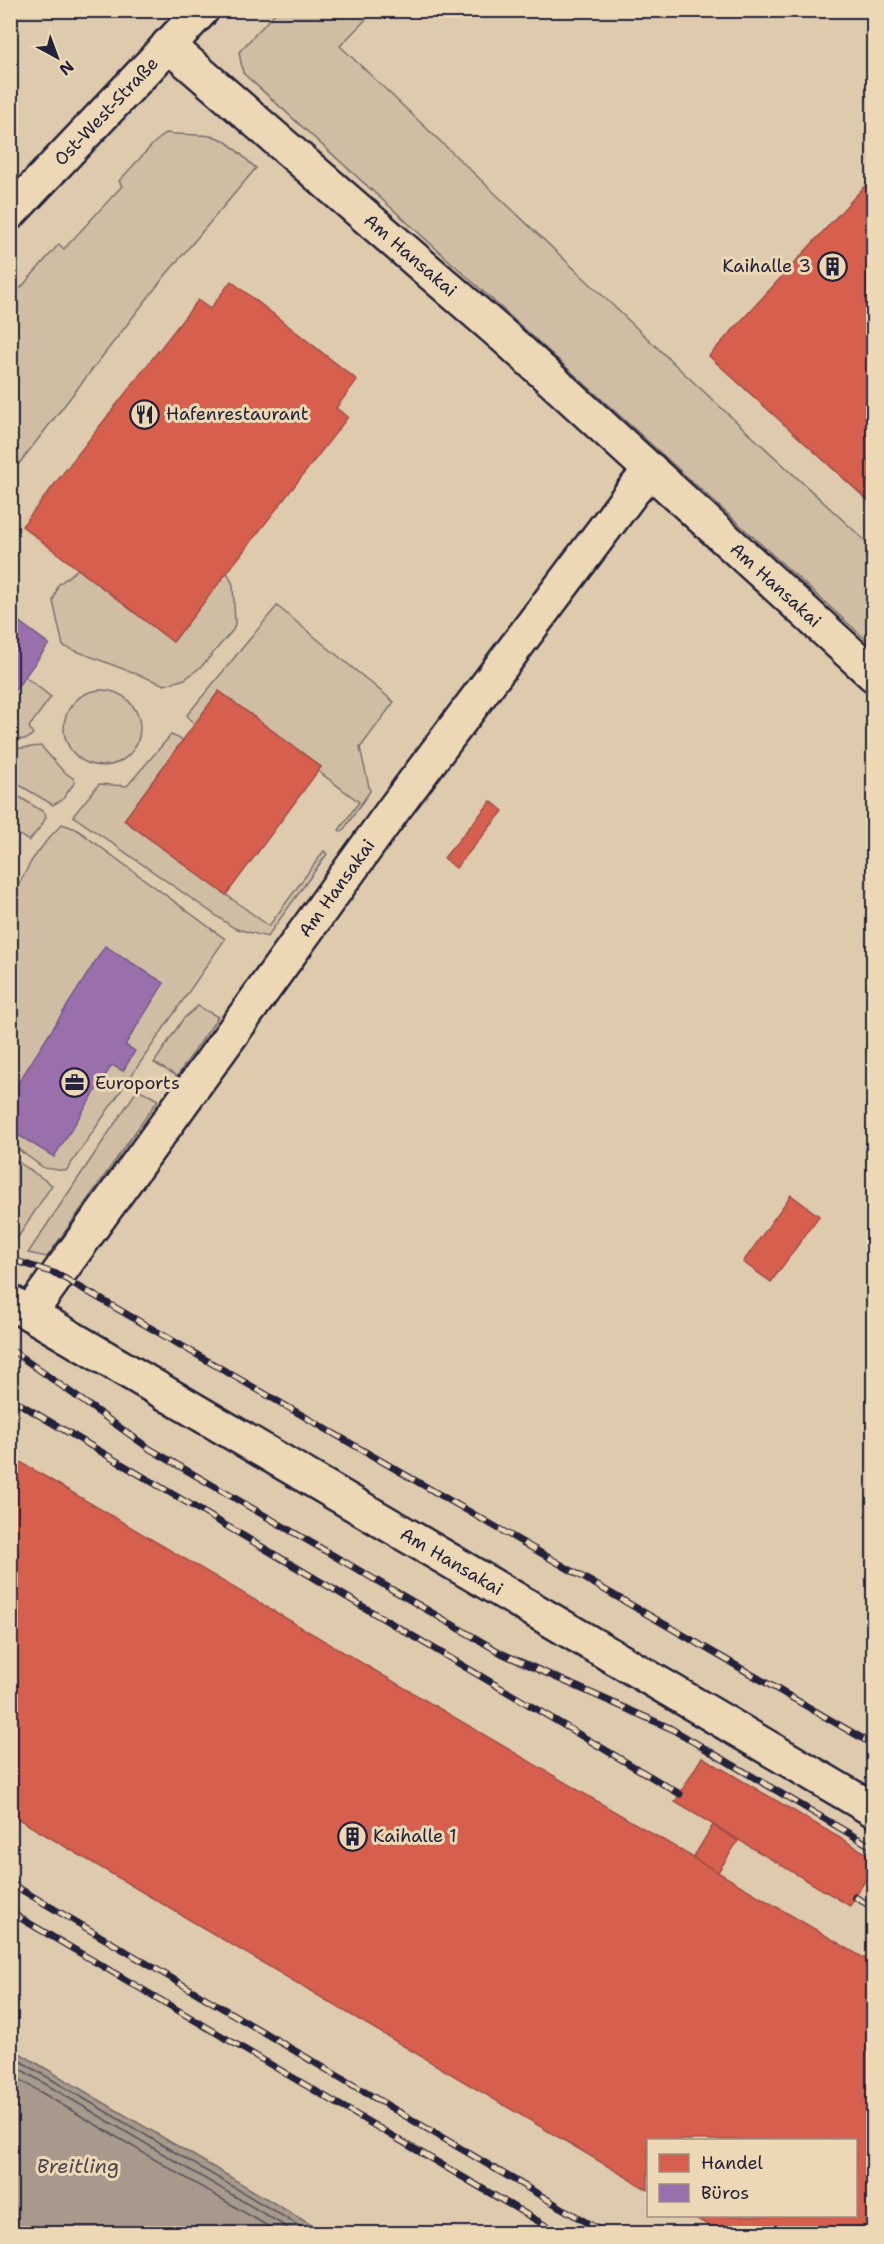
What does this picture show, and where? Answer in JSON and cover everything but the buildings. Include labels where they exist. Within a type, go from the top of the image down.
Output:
[{"type":"street","name":"Ost-West-Straße","points":[[10,213],[202,10]]},
{"type":"street","name":"Am Hansakai","points":[[168,45],[508,340],[873,675]]},
{"type":"street","name":"Am Hansakai","points":[[651,470],[632,492],[20,1307],[873,1810]]},
{"type":"shaded area","points":[[11,11],[873,11],[873,2233],[325,2233],[11,2048]]},
{"type":"shaded area","points":[[277,11],[374,11],[340,46],[687,376],[873,548],[873,646],[243,73],[239,52]]},
{"type":"shaded area","points":[[166,133],[203,135],[223,140],[256,168],[164,277],[11,474],[11,299],[59,244],[64,249],[122,186],[119,181]]},
{"type":"shaded area","points":[[78,569],[173,642],[227,572],[233,585],[235,624],[233,630],[202,666],[185,679],[165,685],[63,646],[53,601],[58,585]]},
{"type":"shaded area","points":[[277,606],[394,702],[360,748],[370,791],[342,832],[339,830],[359,802],[318,771],[321,767],[219,691],[194,725],[187,715]]},
{"type":"shaded area","points":[[24,676],[51,697],[29,727],[33,734],[27,739],[11,740],[10,697]]},
{"type":"shaded area","points":[[102,690],[117,693],[129,701],[137,713],[140,728],[137,743],[129,755],[117,763],[102,766],[87,763],[75,755],[67,743],[64,728],[67,713],[75,701],[87,693]]},
{"type":"shaded area","points":[[171,735],[183,740],[124,820],[269,926],[324,851],[327,854],[267,937],[234,928],[73,816],[99,784],[127,786]]},
{"type":"shaded area","points":[[41,746],[75,782],[62,800],[53,805],[11,780],[11,749]]},
{"type":"shaded area","points":[[10,791],[45,813],[46,817],[42,825],[29,841],[11,830]]},
{"type":"shaded area","points":[[62,824],[76,829],[225,939],[66,1171],[44,1168],[11,1144],[11,899],[32,860]]},
{"type":"shaded area","points":[[198,1006],[218,1017],[177,1076],[154,1063],[183,1019]]},
{"type":"shaded area","points":[[138,1089],[158,1100],[47,1257],[28,1253]]},
{"type":"shaded area","points":[[11,1157],[52,1185],[10,1248]]},
{"type":"water","name":"Breitling","points":[[11,2048],[325,2233],[11,2233]]},
{"type":"railway","points":[[10,1259],[57,1274],[874,1745]]},
{"type":"railway","points":[[10,1349],[150,1449],[503,1654],[670,1728],[874,1848]]},
{"type":"railway","points":[[10,1398],[680,1794]]},
{"type":"railway","points":[[10,1883],[606,2234]]},
{"type":"railway","points":[[855,1897],[874,1908]]},
{"type":"railway","points":[[10,1912],[560,2234]]},
{"type":"place","name":"Kaihalle 3","points":[[832,266]]},
{"type":"place","name":"Hafenrestaurant","points":[[145,414]]},
{"type":"place","name":"Euroports","points":[[74,1083]]},
{"type":"place","name":"Kaihalle 1","points":[[352,1836]]}]
